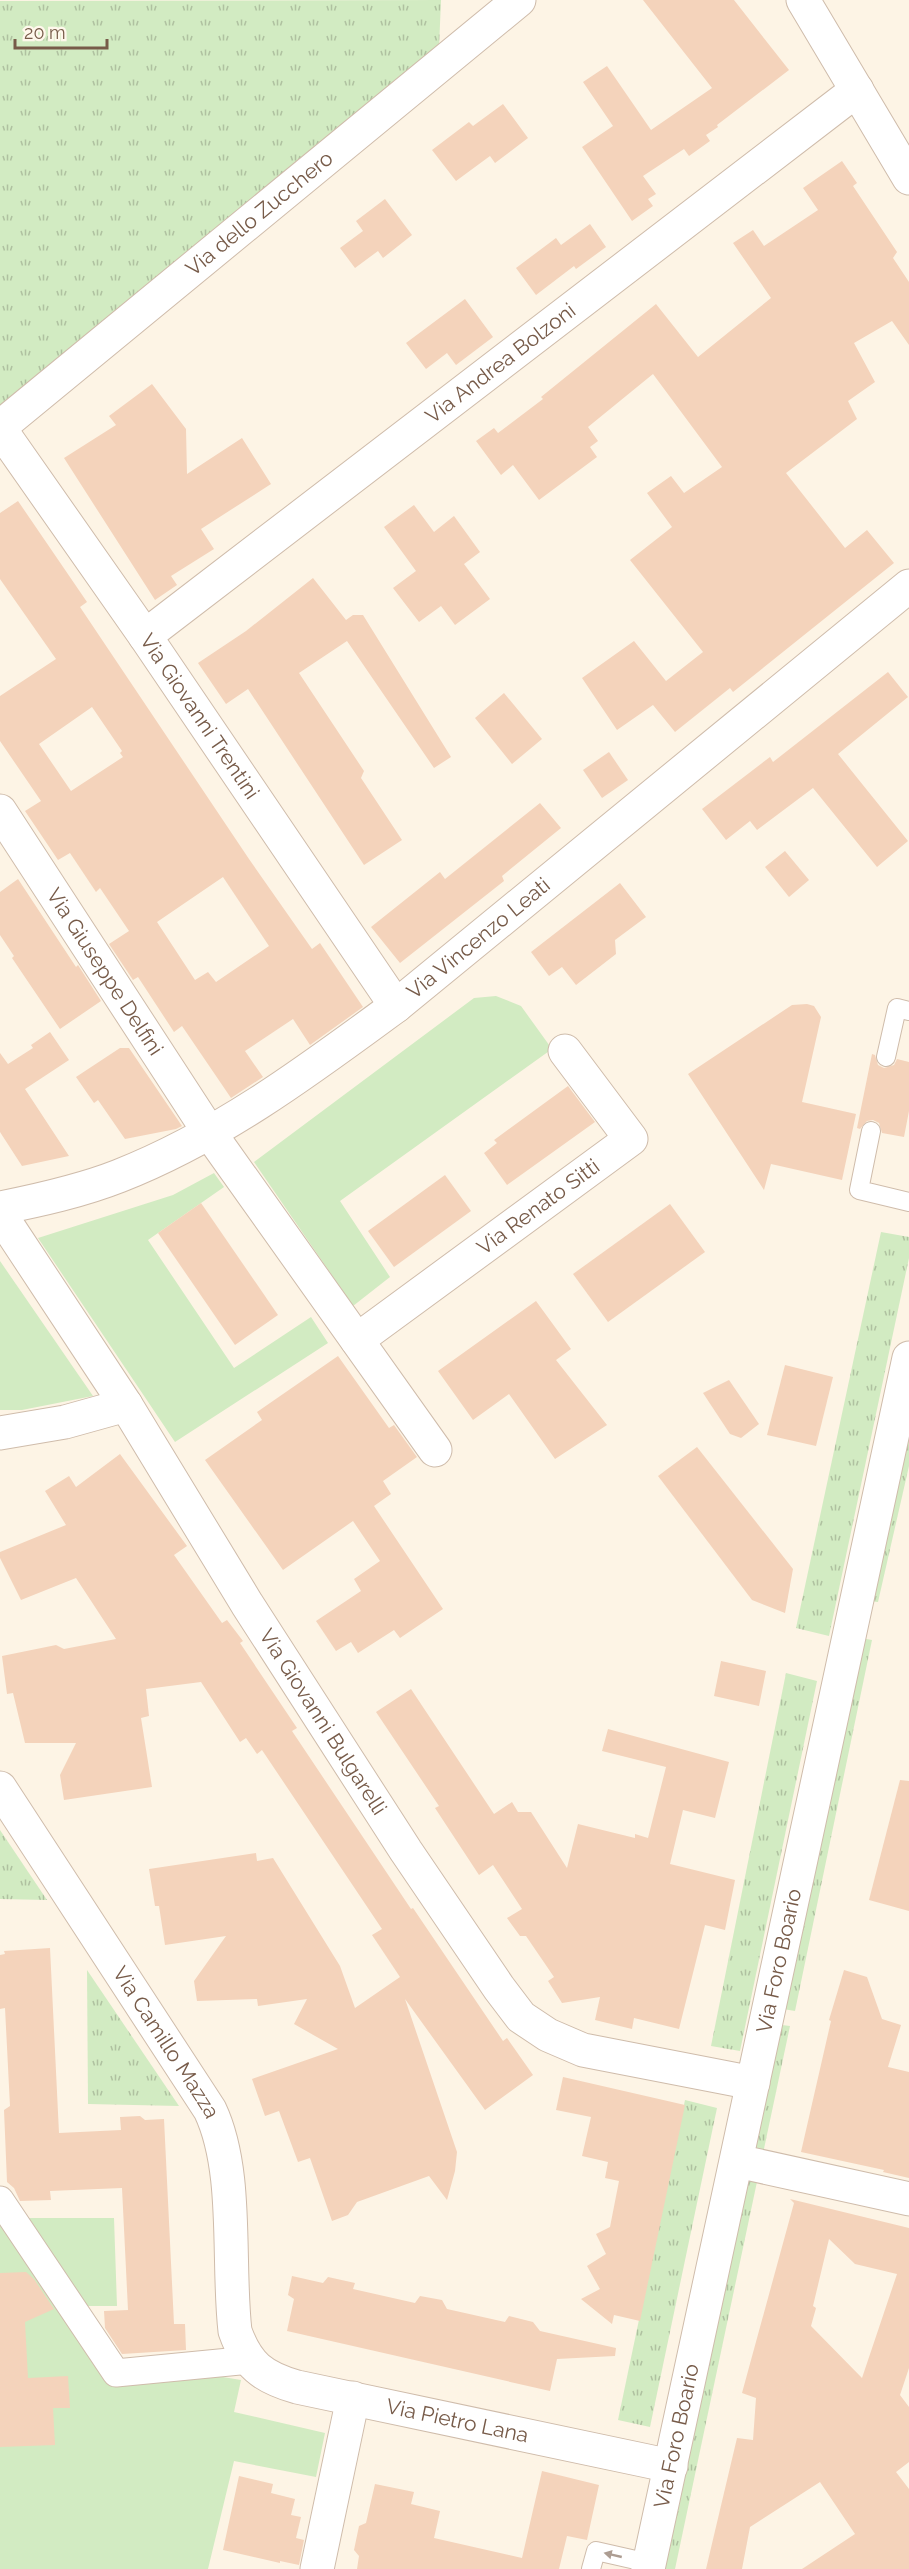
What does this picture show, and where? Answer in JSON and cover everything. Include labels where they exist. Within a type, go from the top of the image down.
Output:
[{"type":"street","name":"Via dello Zucchero","points":[[0,428],[519,0]]},
{"type":"street","points":[[803,0],[909,178]]},
{"type":"street","name":"Via Andrea Bolzoni","points":[[145,636],[857,90]]},
{"type":"street","name":"Via Giovanni Trentini","points":[[0,428],[145,636],[396,1006]]},
{"type":"street","name":"Via Vincenzo Leati","points":[[0,1208],[51,1197],[118,1177],[209,1132],[309,1071],[396,1006],[909,586]]},
{"type":"street","name":"Via Giuseppe Delfini","points":[[0,811],[209,1132]]},
{"type":"street","name":"Via Renato Sitti","points":[[357,1340],[631,1140],[565,1051]]},
{"type":"street","points":[[209,1132],[435,1450]]},
{"type":"street","name":"Via Giovanni Bulgarelli","points":[[0,1215],[126,1405],[247,1604],[406,1851],[521,2017],[548,2036],[584,2050],[753,2083]]},
{"type":"street","name":"Via Foro Boario","points":[[649,2566],[909,1358]]},
{"type":"street","points":[[0,1433],[65,1422],[126,1405]]},
{"type":"street","name":"Via Camillo Mazza","points":[[0,1788],[210,2110],[217,2125],[226,2161],[235,2331]]},
{"type":"street","points":[[737,2161],[909,2199]]},
{"type":"street","points":[[0,2200],[116,2373],[250,2360]]},
{"type":"street","name":"Via Pietro Lana","points":[[235,2331],[241,2348],[250,2360],[262,2373],[276,2381],[671,2466]]},
{"type":"street","points":[[317,2569],[353,2398]]},
{"type":"lane","points":[[886,1057],[897,1008],[909,1011]]},
{"type":"lane","points":[[871,1131],[859,1190],[909,1202]]},
{"type":"lane","name":"Via Foro Boario","points":[[591,2569],[596,2551],[649,2566]]},
{"type":"green space","points":[[441,0],[439,48],[0,406],[0,1]]},
{"type":"green space","points":[[496,996],[521,1006],[552,1049],[340,1201],[390,1277],[353,1306],[254,1162],[474,998]]},
{"type":"green space","points":[[214,1173],[224,1187],[148,1240],[234,1368],[311,1317],[328,1343],[175,1442],[38,1238],[173,1195]]},
{"type":"green space","points":[[881,1232],[909,1237],[909,1258],[829,1636],[796,1628]]},
{"type":"green space","points":[[0,1261],[93,1396],[22,1410],[0,1410]]},
{"type":"green space","points":[[909,1398],[909,1466],[878,1602],[866,1601]]},
{"type":"green space","points":[[855,1637],[872,1640],[795,2011],[777,2008]]},
{"type":"green space","points":[[786,1673],[817,1681],[740,2051],[711,2046]]},
{"type":"green space","points":[[0,1830],[47,1900],[0,1899]]},
{"type":"green space","points":[[87,1970],[179,2106],[88,2104]]},
{"type":"green space","points":[[774,2024],[790,2026],[675,2569],[658,2569]]},
{"type":"green space","points":[[685,2100],[717,2108],[650,2427],[618,2420]]},
{"type":"green space","points":[[0,2218],[114,2218],[117,2306],[78,2306],[119,2383],[217,2376],[241,2380],[234,2412],[325,2433],[316,2477],[234,2461],[208,2569],[0,2569]]},
{"type":"building","points":[[643,0],[734,0],[789,70],[717,125],[718,127],[706,135],[710,141],[689,156],[684,149],[643,176],[656,194],[648,199],[653,206],[632,221],[582,147],[613,126],[583,82],[607,66],[651,130],[712,88]]},
{"type":"building","points":[[503,104],[528,138],[495,163],[490,156],[456,181],[432,150],[469,122],[473,126]]},
{"type":"building","points":[[842,161],[857,183],[853,186],[897,252],[893,258],[909,282],[909,345],[892,321],[854,343],[875,382],[848,401],[857,419],[786,473],[845,548],[867,530],[894,563],[733,692],[730,688],[675,732],[653,705],[617,730],[582,678],[634,641],[666,681],[703,652],[630,560],[672,527],[647,493],[671,476],[684,493],[722,467],[653,374],[588,427],[598,441],[590,447],[597,457],[539,500],[513,465],[501,475],[476,441],[494,428],[498,433],[543,399],[541,397],[656,304],[698,357],[771,298],[733,243],[753,230],[764,246],[818,210],[803,188]]},
{"type":"building","points":[[385,199],[412,235],[383,258],[378,251],[355,268],[340,248],[363,231],[356,221]]},
{"type":"building","points":[[590,224],[606,247],[576,269],[574,266],[536,295],[516,268],[556,238],[561,245]]},
{"type":"building","points":[[465,299],[493,337],[456,365],[447,353],[426,369],[406,343]]},
{"type":"building","points":[[152,384],[186,429],[187,474],[242,438],[271,484],[201,529],[214,549],[171,576],[177,585],[155,600],[64,458],[116,425],[109,416]]},
{"type":"building","points":[[18,501],[87,602],[80,607],[249,859],[312,949],[320,943],[363,1007],[310,1045],[293,1019],[245,1051],[263,1077],[231,1098],[182,1026],[174,1032],[138,977],[133,980],[109,944],[129,931],[100,888],[96,892],[70,853],[58,860],[25,811],[41,801],[0,741],[0,696],[56,659],[0,579],[0,513]],"holes":[[[92,707],[122,751],[120,753],[123,757],[71,791],[39,744]],[[223,877],[269,946],[216,982],[208,972],[195,980],[157,922]]]},
{"type":"building","points":[[414,505],[434,532],[454,516],[480,552],[464,564],[490,599],[455,625],[441,606],[419,622],[393,588],[416,571],[384,527]]},
{"type":"building","points":[[313,578],[346,620],[353,615],[363,615],[451,757],[434,768],[347,641],[299,673],[364,771],[361,778],[402,840],[364,865],[248,689],[226,704],[198,663],[246,631]]},
{"type":"building","points":[[888,672],[908,697],[838,754],[908,841],[877,867],[813,788],[757,830],[750,821],[726,840],[702,809],[770,757],[773,762]]},
{"type":"building","points":[[504,693],[542,739],[512,764],[475,718]]},
{"type":"building","points":[[609,752],[628,780],[602,798],[583,770]]},
{"type":"building","points":[[540,803],[561,828],[502,876],[504,881],[400,963],[371,927],[440,872],[445,879]]},
{"type":"building","points":[[785,851],[809,880],[789,897],[765,867]]},
{"type":"building","points":[[18,879],[101,1001],[60,1029],[12,958],[14,956],[0,935],[0,892]]},
{"type":"building","points":[[620,883],[646,917],[615,940],[616,954],[576,985],[562,967],[549,976],[531,952]]},
{"type":"building","points":[[792,1005],[814,1006],[821,1017],[802,1102],[856,1114],[842,1180],[771,1164],[764,1190],[688,1074]]},
{"type":"building","points":[[50,1032],[69,1060],[25,1089],[69,1156],[22,1166],[0,1132],[0,1053],[8,1064],[33,1048],[31,1045]]},
{"type":"building","points":[[120,1048],[129,1048],[182,1126],[125,1139],[98,1100],[94,1103],[76,1077]]},
{"type":"building","points":[[872,1054],[875,1055],[878,1065],[884,1068],[894,1065],[897,1059],[909,1062],[909,1111],[904,1137],[882,1133],[879,1123],[873,1120],[867,1121],[860,1129],[857,1128]]},
{"type":"building","points":[[568,1086],[595,1122],[507,1185],[484,1153],[497,1143],[494,1140]]},
{"type":"building","points":[[445,1175],[471,1211],[394,1267],[368,1231]]},
{"type":"building","points":[[201,1203],[278,1315],[235,1345],[158,1233]]},
{"type":"building","points":[[670,1204],[705,1252],[608,1322],[573,1274]]},
{"type":"building","points":[[536,1301],[571,1349],[556,1360],[607,1425],[555,1459],[509,1394],[473,1420],[438,1371]]},
{"type":"building","points":[[338,1356],[389,1428],[394,1425],[417,1457],[383,1481],[391,1494],[374,1506],[443,1609],[400,1638],[394,1630],[358,1653],[351,1642],[336,1651],[316,1621],[361,1591],[354,1579],[380,1561],[353,1521],[283,1570],[205,1460],[262,1420],[257,1412]]},
{"type":"building","points":[[785,1365],[833,1377],[816,1446],[767,1435]]},
{"type":"building","points":[[729,1380],[759,1424],[741,1438],[730,1434],[703,1393]]},
{"type":"building","points":[[697,1447],[793,1569],[785,1613],[752,1600],[658,1476]]},
{"type":"building","points":[[120,1454],[187,1546],[174,1555],[222,1623],[227,1620],[243,1641],[240,1643],[297,1728],[292,1731],[503,2041],[507,2038],[533,2075],[485,2110],[405,1999],[457,2152],[455,2171],[447,2200],[429,2176],[357,2202],[348,2215],[332,2221],[310,2158],[298,2162],[279,2111],[265,2116],[252,2079],[338,2049],[294,2024],[307,1999],[258,2006],[257,1999],[197,2001],[194,1981],[226,1936],[165,1945],[159,1906],[155,1906],[149,1869],[256,1853],[257,1861],[273,1858],[340,1966],[355,2008],[400,1977],[372,1935],[382,1929],[262,1750],[257,1754],[246,1738],[240,1742],[201,1682],[146,1689],[149,1716],[141,1718],[152,1787],[64,1800],[60,1775],[76,1743],[25,1743],[13,1693],[7,1694],[2,1656],[56,1645],[64,1649],[116,1639],[76,1578],[21,1600],[0,1558],[0,1552],[66,1525],[45,1491],[69,1476],[76,1487]]},
{"type":"building","points":[[721,1661],[766,1671],[759,1706],[714,1696]]},
{"type":"building","points":[[411,1689],[494,1814],[512,1802],[518,1812],[531,1812],[567,1868],[578,1824],[635,1838],[635,1834],[648,1838],[666,1767],[602,1751],[608,1729],[729,1762],[715,1818],[683,1810],[670,1864],[735,1880],[725,1930],[705,1925],[679,2029],[634,2018],[632,2029],[595,2020],[600,1997],[562,2003],[548,1981],[554,1977],[526,1936],[520,1936],[507,1918],[522,1909],[493,1865],[479,1875],[435,1808],[439,1806],[376,1712]]},
{"type":"building","points":[[900,1780],[909,1781],[909,1911],[869,1900]]},
{"type":"building","points":[[50,1948],[59,2133],[121,2130],[120,2117],[140,2116],[145,2120],[164,2119],[174,2324],[185,2324],[186,2350],[122,2354],[105,2328],[104,2311],[128,2310],[122,2188],[50,2191],[51,2200],[20,2201],[14,2188],[7,2182],[4,2110],[10,2106],[5,2008],[0,2009],[0,1955],[5,1954],[4,1951]]},
{"type":"building","points":[[844,1970],[867,1977],[882,2019],[901,2025],[888,2067],[909,2072],[909,2178],[883,2172],[884,2170],[801,2152],[831,2021],[829,2020]]},
{"type":"building","points":[[563,2077],[685,2105],[640,2321],[614,2315],[612,2324],[581,2299],[600,2289],[587,2266],[606,2254],[596,2234],[610,2227],[619,2181],[605,2178],[608,2162],[582,2156],[591,2117],[556,2110]]},
{"type":"building","points":[[790,2199],[909,2228],[909,2368],[900,2395],[909,2407],[909,2462],[896,2472],[909,2489],[909,2569],[802,2569],[855,2534],[820,2482],[750,2527],[742,2569],[706,2569],[737,2438],[753,2440],[756,2398],[742,2393],[794,2203]],"holes":[[[829,2239],[855,2264],[897,2274],[862,2378],[811,2326],[816,2308],[813,2306]]]},
{"type":"building","points":[[26,2272],[34,2279],[54,2309],[25,2322],[28,2378],[68,2376],[70,2408],[53,2408],[55,2445],[0,2447],[0,2273]]},
{"type":"building","points":[[292,2276],[323,2283],[328,2277],[355,2283],[353,2289],[415,2303],[420,2296],[442,2300],[447,2309],[505,2322],[509,2316],[533,2322],[540,2331],[616,2348],[615,2356],[557,2359],[550,2391],[287,2331],[294,2299],[288,2295]]},
{"type":"building","points":[[542,2471],[599,2485],[587,2540],[567,2536],[559,2569],[357,2569],[359,2556],[354,2550],[359,2526],[366,2523],[375,2484],[414,2492],[411,2504],[440,2511],[434,2538],[522,2558]]},
{"type":"building","points":[[239,2476],[273,2484],[271,2493],[295,2499],[291,2515],[301,2517],[296,2538],[304,2540],[299,2565],[223,2550]]}]
